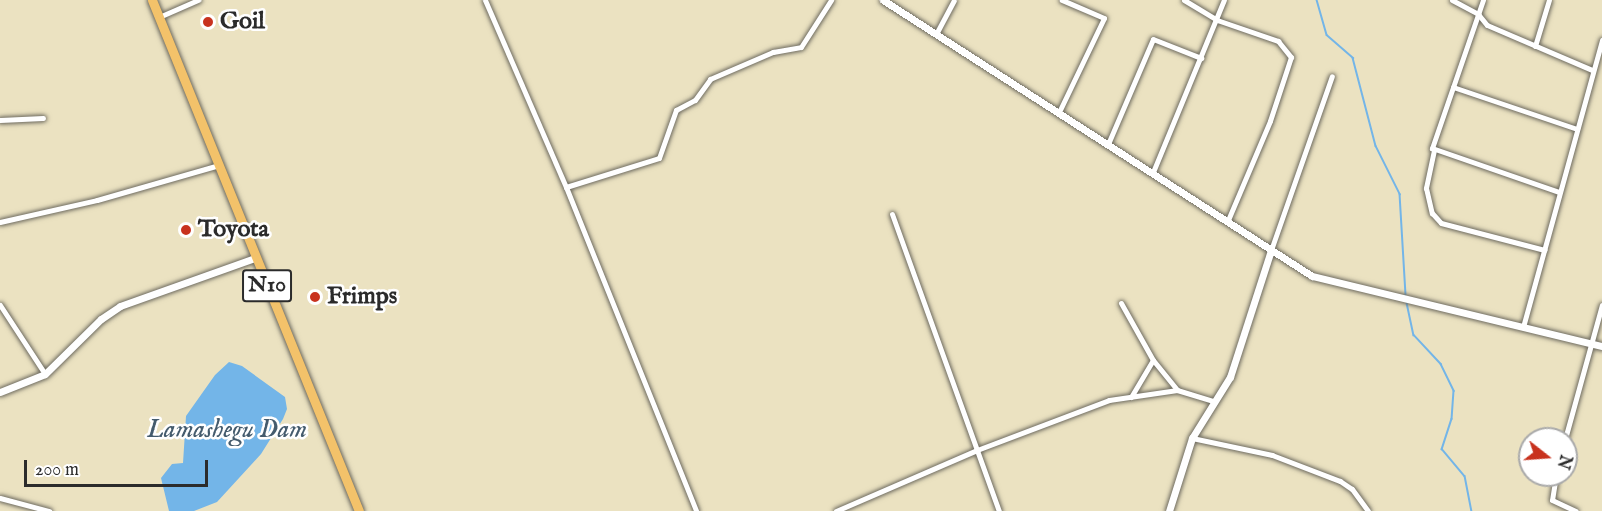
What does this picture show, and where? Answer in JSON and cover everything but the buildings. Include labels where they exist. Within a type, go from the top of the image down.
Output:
[{"type":"highway","name":"N10","points":[[152,0],[359,511]]},
{"type":"street","points":[[159,17],[198,0]]},
{"type":"street","points":[[485,0],[566,188],[696,511]]},
{"type":"street","points":[[566,188],[659,158],[676,110],[695,100],[710,79],[772,52],[801,47],[831,0]]},
{"type":"street","points":[[885,0],[1228,220],[1271,250],[1325,281],[1402,296],[1602,346]]},
{"type":"street","points":[[936,34],[954,0]]},
{"type":"street","points":[[1059,112],[1104,22],[1102,16],[1062,0]]},
{"type":"street","points":[[1184,0],[1217,20],[1278,41],[1291,57],[1270,121],[1228,220]]},
{"type":"street","points":[[1153,172],[1224,0]]},
{"type":"street","points":[[1452,0],[1478,14],[1487,25],[1592,70]]},
{"type":"street","points":[[1483,0],[1454,87],[1431,144],[1434,150],[1426,188],[1432,213],[1441,223],[1545,250]]},
{"type":"street","points":[[1535,46],[1549,0]]},
{"type":"street","points":[[1108,144],[1153,39],[1201,58]]},
{"type":"street","points":[[1523,327],[1602,40]]},
{"type":"street","points":[[1169,511],[1192,438],[1233,368],[1271,250],[1332,76]]},
{"type":"street","points":[[1454,87],[1577,129]]},
{"type":"street","points":[[0,120],[44,118]]},
{"type":"street","points":[[1434,150],[1559,192]]},
{"type":"street","points":[[0,222],[97,200],[219,165]]},
{"type":"street","points":[[892,214],[999,511]]},
{"type":"street","points":[[0,392],[45,374],[101,319],[120,306],[255,258]]},
{"type":"street","points":[[1121,303],[1154,360],[1178,390]]},
{"type":"street","points":[[1568,427],[1589,343],[1602,304]]},
{"type":"street","points":[[0,305],[45,374]]},
{"type":"street","points":[[1131,397],[1154,360]]},
{"type":"street","points":[[837,511],[976,450],[1108,400],[1178,390],[1214,401]]},
{"type":"street","points":[[1192,438],[1272,455],[1340,481],[1352,489],[1368,511]]},
{"type":"street","points":[[1554,487],[1552,500],[1576,511]]},
{"type":"street","points":[[0,498],[49,511]]},
{"type":"water","name":"Lamashegu Dam","points":[[229,362],[242,366],[285,397],[287,409],[283,419],[261,454],[217,502],[194,511],[169,511],[161,478],[172,464],[183,463],[186,416],[215,375]]},
{"type":"waterway","points":[[1317,0],[1327,35],[1353,58],[1376,146],[1400,194],[1406,295]]},
{"type":"waterway","points":[[1407,303],[1414,335],[1441,364],[1454,391],[1452,419],[1442,449],[1465,476],[1472,511]]},
{"type":"place","name":"Goil","points":[[208,22]]},
{"type":"place","name":"Toyota","points":[[186,230]]},
{"type":"place","name":"Frimps","points":[[315,297]]}]
